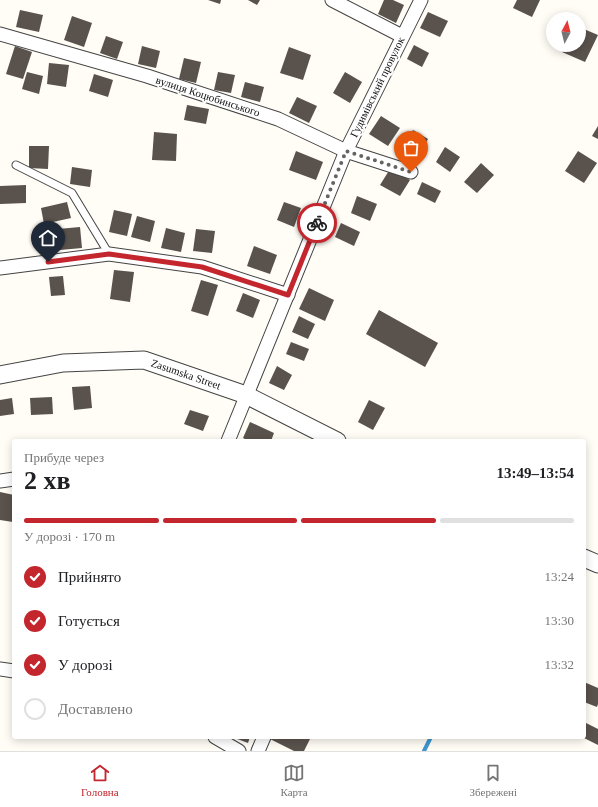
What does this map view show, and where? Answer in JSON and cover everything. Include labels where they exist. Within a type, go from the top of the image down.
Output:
[{"type":"street","points":[[332,0],[402,36]]},
{"type":"street","name":"Гудимівський провулок","points":[[229,439],[346,151],[420,0]]},
{"type":"street","name":"вулиця Коцюбинського","points":[[0,34],[147,76],[278,119],[346,151],[411,172]]},
{"type":"street","points":[[0,268],[109,254],[202,267],[288,295]]},
{"type":"street","name":"Zasumska Street","points":[[0,375],[63,363],[144,360],[246,395],[333,439]]},
{"type":"street","points":[[0,481],[12,480]]},
{"type":"street","points":[[586,559],[598,564]]},
{"type":"street","points":[[0,669],[12,671]]},
{"type":"street","points":[[218,739],[239,751]]},
{"type":"street","points":[[258,751],[263,739]]},
{"type":"lane","points":[[16,165],[72,193],[109,254]]},
{"type":"building","points":[[208,0],[221,0],[220,4]]},
{"type":"building","points":[[248,0],[260,0],[257,5]]},
{"type":"building","points":[[384,0],[393,0],[404,5],[396,23],[378,14]]},
{"type":"building","points":[[517,0],[540,0],[532,17],[513,8]]},
{"type":"building","points":[[20,10],[43,15],[39,32],[16,27]]},
{"type":"building","points":[[428,12],[448,21],[440,37],[420,28]]},
{"type":"building","points":[[72,16],[92,23],[84,47],[64,40]]},
{"type":"building","points":[[586,30],[598,35],[585,62],[562,52],[586,52]]},
{"type":"building","points":[[106,36],[123,42],[117,59],[100,53]]},
{"type":"building","points":[[414,45],[429,53],[422,67],[407,59]]},
{"type":"building","points":[[15,46],[32,52],[23,79],[6,74]]},
{"type":"building","points":[[142,46],[160,51],[156,68],[138,64]]},
{"type":"building","points":[[289,47],[311,55],[303,80],[280,73]]},
{"type":"building","points":[[184,58],[201,62],[196,83],[179,79]]},
{"type":"building","points":[[49,63],[69,65],[66,87],[47,84]]},
{"type":"building","points":[[27,72],[43,76],[39,94],[22,89]]},
{"type":"building","points":[[218,72],[235,75],[231,93],[214,90]]},
{"type":"building","points":[[345,72],[362,82],[350,103],[333,93]]},
{"type":"building","points":[[94,74],[113,80],[108,97],[89,91]]},
{"type":"building","points":[[245,82],[264,87],[260,102],[241,97]]},
{"type":"building","points":[[297,97],[317,106],[309,123],[289,113]]},
{"type":"building","points":[[187,105],[209,109],[206,124],[184,120]]},
{"type":"building","points":[[381,116],[400,128],[388,146],[369,134]]},
{"type":"building","points":[[598,126],[598,139],[592,136]]},
{"type":"building","points":[[413,130],[428,139],[415,160],[400,151]]},
{"type":"building","points":[[154,132],[177,134],[176,161],[152,160]]},
{"type":"building","points":[[29,146],[49,146],[48,169],[29,168]]},
{"type":"building","points":[[445,147],[460,157],[450,172],[436,162]]},
{"type":"building","points":[[296,151],[323,162],[316,180],[289,170]]},
{"type":"building","points":[[578,151],[597,163],[584,183],[565,171]]},
{"type":"building","points":[[481,163],[494,175],[477,193],[464,182]]},
{"type":"building","points":[[72,167],[92,170],[90,187],[70,184]]},
{"type":"building","points":[[390,169],[410,180],[400,196],[380,185]]},
{"type":"building","points":[[422,182],[441,191],[435,203],[417,194]]},
{"type":"building","points":[[26,185],[26,203],[0,204],[0,186]]},
{"type":"building","points":[[357,196],[377,204],[370,221],[351,213]]},
{"type":"building","points":[[67,202],[71,218],[44,224],[41,208]]},
{"type":"building","points":[[284,202],[301,208],[294,227],[277,220]]},
{"type":"building","points":[[114,210],[132,214],[127,236],[109,232]]},
{"type":"building","points":[[137,216],[155,221],[150,242],[131,237]]},
{"type":"building","points":[[341,223],[360,232],[354,246],[335,237]]},
{"type":"building","points":[[80,227],[82,248],[60,250],[58,229]]},
{"type":"building","points":[[166,228],[185,233],[181,252],[161,248]]},
{"type":"building","points":[[196,229],[215,231],[212,253],[193,251]]},
{"type":"building","points":[[254,246],[277,255],[270,274],[247,266]]},
{"type":"building","points":[[114,270],[134,272],[130,302],[110,299]]},
{"type":"building","points":[[63,276],[65,295],[51,296],[49,277]]},
{"type":"building","points":[[201,280],[218,285],[208,316],[191,311]]},
{"type":"building","points":[[309,288],[334,300],[325,321],[299,309]]},
{"type":"building","points":[[243,293],[260,300],[253,318],[236,311]]},
{"type":"building","points":[[379,310],[438,343],[425,367],[366,334]]},
{"type":"building","points":[[299,316],[315,324],[308,339],[292,332]]},
{"type":"building","points":[[291,342],[309,349],[304,361],[286,354]]},
{"type":"building","points":[[277,366],[292,375],[284,390],[269,383]]},
{"type":"building","points":[[90,386],[92,408],[74,410],[72,387]]},
{"type":"building","points":[[52,397],[53,414],[31,415],[30,398]]},
{"type":"building","points":[[12,398],[14,414],[0,416],[0,400]]},
{"type":"building","points":[[369,400],[385,408],[373,430],[358,422]]},
{"type":"building","points":[[190,410],[209,416],[203,431],[184,424]]},
{"type":"building","points":[[250,422],[274,433],[272,439],[243,438]]},
{"type":"building","points":[[0,492],[12,495],[12,522],[0,520]]},
{"type":"building","points":[[586,683],[598,688],[597,707],[586,703]]},
{"type":"building","points":[[586,723],[598,729],[598,745],[586,739]]},
{"type":"building","points":[[237,739],[249,739],[248,743]]},
{"type":"building","points":[[270,739],[310,739],[304,751],[294,751]]},
{"type":"waterway","points":[[424,751],[430,739]]},
{"type":"way so far","points":[[317,223],[346,151],[411,172]]},
{"type":"route","points":[[48,262],[109,254],[202,267],[288,295],[317,223]]}]
